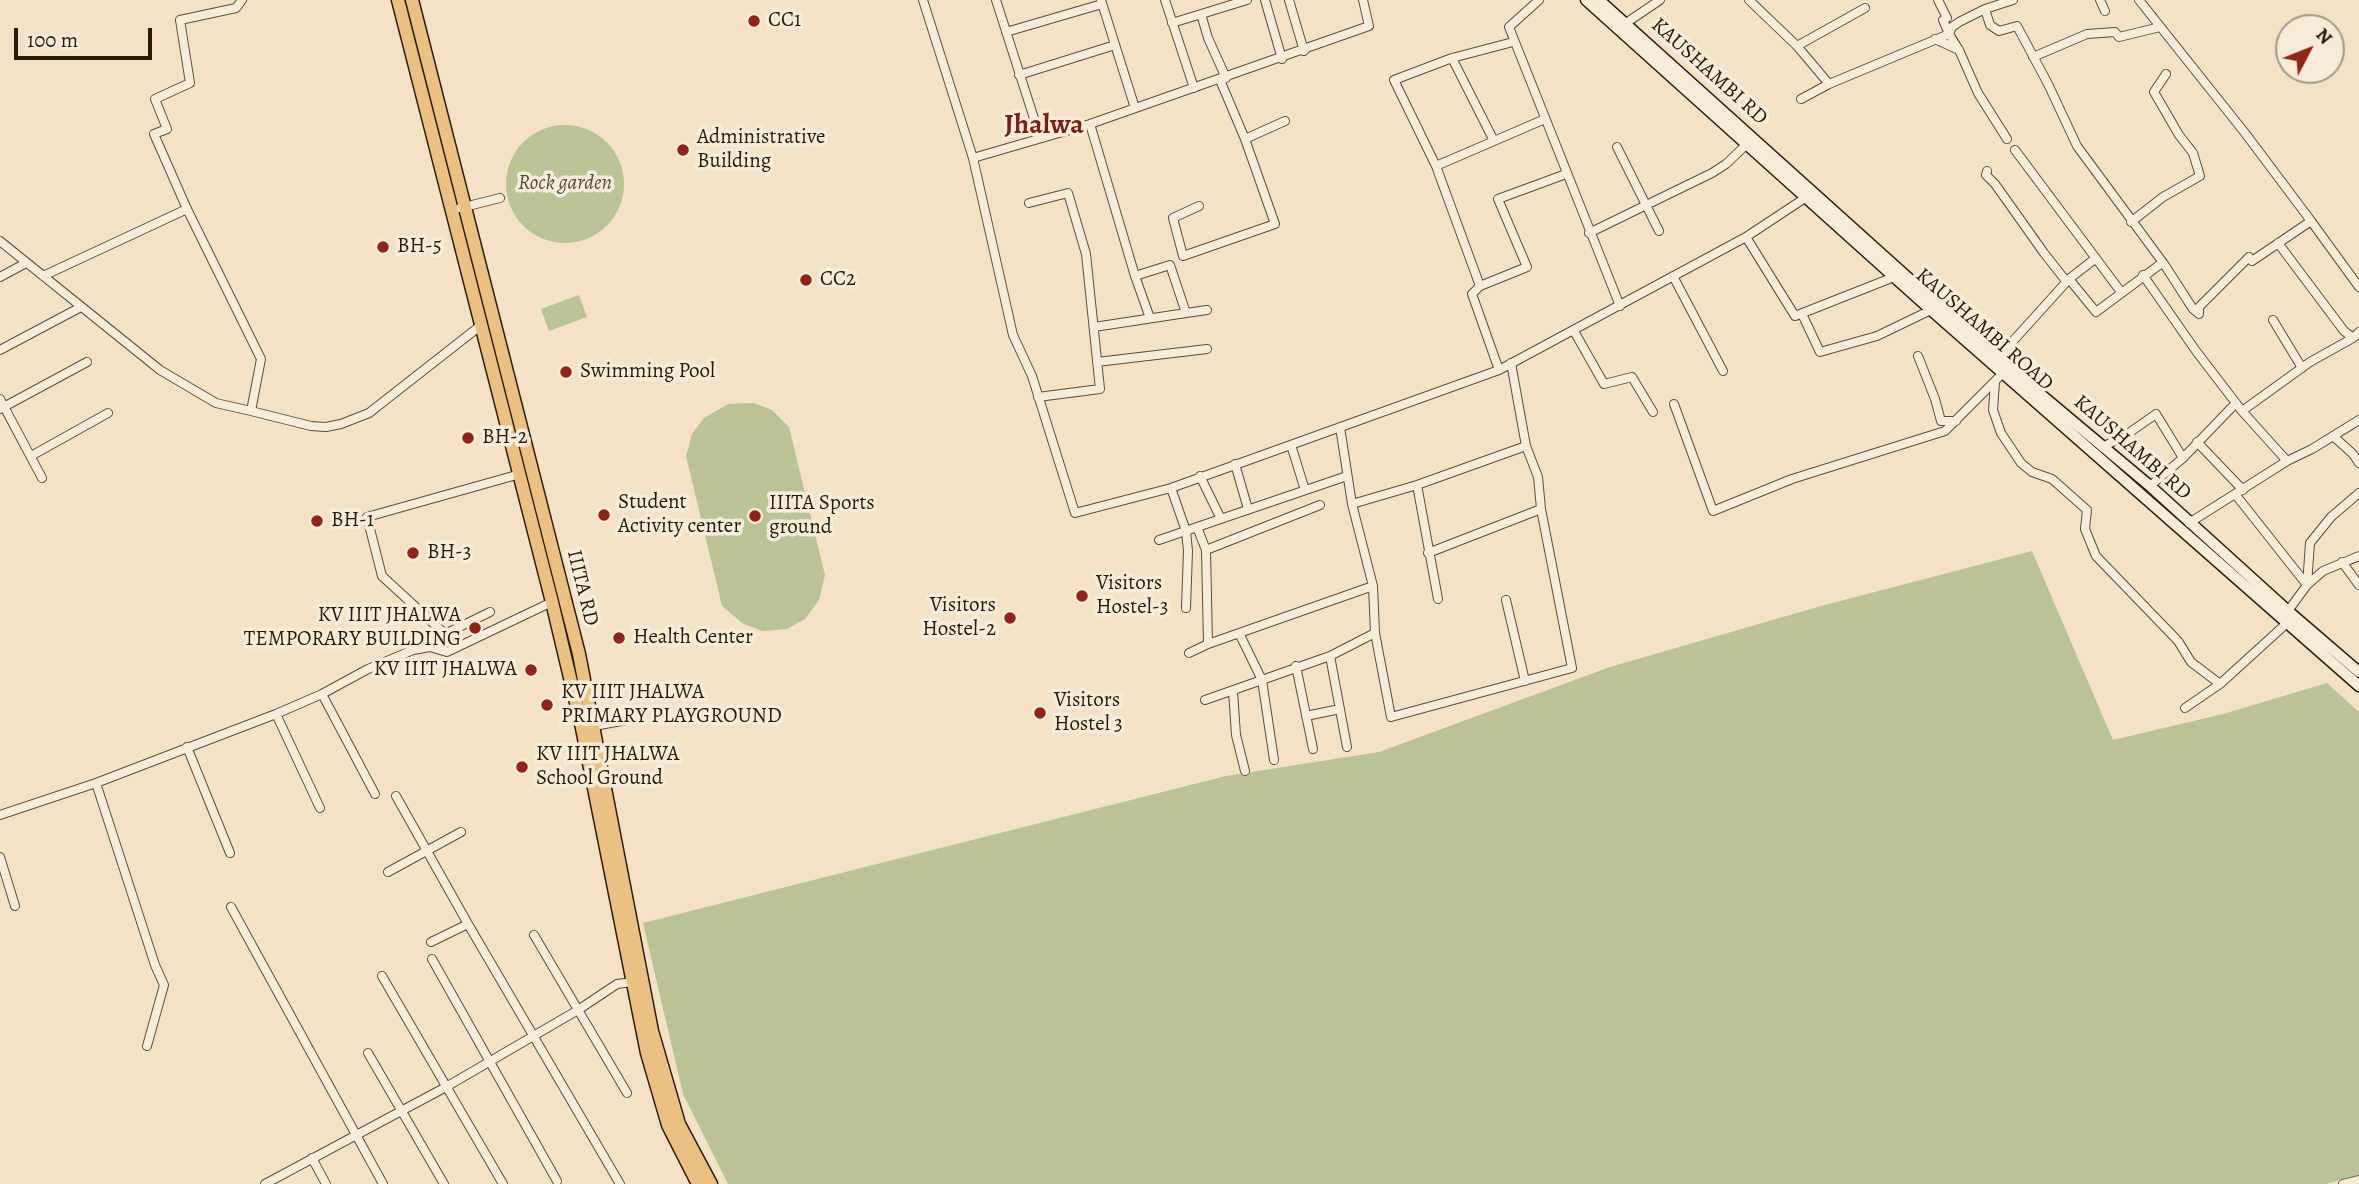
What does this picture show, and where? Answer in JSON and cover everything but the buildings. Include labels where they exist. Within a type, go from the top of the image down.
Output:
[{"type":"main road","name":"IIITA RD","points":[[398,0],[579,654],[588,727],[647,1053],[668,1125],[698,1184]]},
{"type":"main road","name":"IIITA RD","points":[[412,0],[480,326],[588,727],[652,1031],[679,1124],[711,1184]]},
{"type":"main road","name":"KAUSHAMBI ROAD","points":[[1586,0],[1809,195],[1999,378],[2287,617],[2359,686]]},
{"type":"main road","name":"KAUSHAMBI RD","points":[[1599,0],[1809,195],[2150,486],[2287,617],[2359,672]]},
{"type":"street","points":[[242,0],[236,8],[180,20],[190,83],[155,99],[167,128],[154,134],[187,209],[261,359],[251,411]]},
{"type":"street","points":[[924,0],[973,158],[1013,335],[1032,376],[1075,513],[1171,488],[1499,370],[1746,237],[1809,195]]},
{"type":"street","points":[[996,0],[1040,137]]},
{"type":"street","points":[[1165,0],[1194,88]]},
{"type":"street","points":[[1172,23],[1247,0]]},
{"type":"street","points":[[1265,0],[1282,58]]},
{"type":"street","points":[[1289,0],[1304,51]]},
{"type":"street","points":[[973,158],[1090,124],[1369,26],[1363,0]]},
{"type":"street","points":[[1539,0],[1509,27],[1620,306]]},
{"type":"street","points":[[1626,23],[1660,0]]},
{"type":"street","points":[[1749,0],[1797,46],[1829,84]]},
{"type":"street","points":[[1938,0],[1948,18],[1943,20],[1949,34],[1978,93],[2007,139]]},
{"type":"street","points":[[1801,99],[1829,84],[1949,34],[1952,27],[1959,22],[1985,9],[2013,0]]},
{"type":"street","points":[[2100,0],[2105,10]]},
{"type":"street","points":[[2139,0],[2311,220],[2359,287]]},
{"type":"street","points":[[1006,32],[1102,2],[1135,108]]},
{"type":"street","points":[[1797,46],[1865,8]]},
{"type":"street","points":[[1985,9],[1990,24],[1999,31],[2017,26],[2077,146],[2199,314],[2199,307],[2249,257],[2252,261],[2311,220]]},
{"type":"street","points":[[1199,206],[1173,218],[1183,256],[1275,224],[1201,14]]},
{"type":"street","points":[[2032,57],[2087,34],[2115,32],[2119,37],[2160,27]]},
{"type":"street","points":[[1935,39],[1959,50]]},
{"type":"street","points":[[1480,286],[1436,166],[1394,80],[1452,58],[1513,42]]},
{"type":"street","points":[[1019,75],[1115,45]]},
{"type":"street","points":[[1452,58],[1494,141]]},
{"type":"street","points":[[2132,222],[2163,197],[2200,176],[2193,153],[2154,92],[2166,74]]},
{"type":"street","points":[[1436,166],[1545,119]]},
{"type":"street","points":[[1245,139],[1285,121]]},
{"type":"street","points":[[1090,124],[1150,318]]},
{"type":"street","points":[[1589,233],[1713,173],[1748,144]]},
{"type":"street","points":[[1617,147],[1659,231]]},
{"type":"street","points":[[2015,150],[2122,292]]},
{"type":"street","points":[[1987,170],[1986,175],[2066,281],[2068,279],[2096,312],[2162,263]]},
{"type":"street","points":[[1499,370],[1472,294],[1480,286],[1527,267],[1498,199],[1566,174]]},
{"type":"street","points":[[1029,203],[1068,193],[1086,254],[1100,389],[1038,397]]},
{"type":"street","points":[[457,209],[500,198]]},
{"type":"street","points":[[43,276],[187,209]]},
{"type":"street","points":[[1746,237],[1795,316],[1894,276]]},
{"type":"street","points":[[0,242],[160,370],[216,403],[311,426],[326,428],[369,413],[480,326]]},
{"type":"street","points":[[2278,243],[2344,331],[2356,335]]},
{"type":"street","points":[[1996,356],[2004,351],[2068,279],[2095,258]]},
{"type":"street","points":[[0,277],[26,263]]},
{"type":"street","points":[[1135,276],[1170,265],[1186,313]]},
{"type":"street","points":[[2143,275],[2242,411],[2287,461]]},
{"type":"street","points":[[1673,276],[1723,371]]},
{"type":"street","points":[[0,350],[81,307]]},
{"type":"street","points":[[1094,327],[1207,310]]},
{"type":"street","points":[[1802,314],[1820,352],[1877,336],[1931,310]]},
{"type":"street","points":[[2273,320],[2302,368]]},
{"type":"street","points":[[1574,331],[1604,384],[1632,377],[1653,412]]},
{"type":"street","points":[[2242,411],[2302,368],[2356,335]]},
{"type":"street","points":[[1097,362],[1207,349]]},
{"type":"street","points":[[1918,356],[1941,421],[1956,421]]},
{"type":"street","points":[[42,478],[1,405],[87,362]]},
{"type":"street","points":[[1340,427],[1352,504],[1373,586],[1375,634],[1391,717],[1572,668],[1541,509],[1538,477],[1526,446],[1511,363]]},
{"type":"street","points":[[1674,404],[1713,511],[1792,479],[1945,431],[1999,378]]},
{"type":"street","points":[[1999,378],[1993,410],[2001,433],[2021,463],[2032,472],[2052,479],[2087,510],[2085,529],[2096,555],[2178,641],[2191,662],[2220,684]]},
{"type":"street","points":[[2150,486],[2183,458],[2236,403]]},
{"type":"street","points":[[31,456],[108,413]]},
{"type":"street","points":[[2102,447],[2123,437],[2156,414],[2183,458]]},
{"type":"street","points":[[2189,523],[2287,461],[2359,420]]},
{"type":"street","points":[[2333,436],[2359,463]]},
{"type":"street","points":[[2197,442],[2239,492],[2307,585]]},
{"type":"street","points":[[1291,445],[1306,490]]},
{"type":"street","points":[[1352,504],[1417,485],[1526,446]]},
{"type":"street","points":[[1235,464],[1248,509]]},
{"type":"street","points":[[490,612],[445,634],[382,576],[367,517],[520,474]]},
{"type":"street","points":[[1200,476],[1221,519]]},
{"type":"street","points":[[1159,540],[1348,476]]},
{"type":"street","points":[[1417,485],[1438,599]]},
{"type":"street","points":[[1171,488],[1186,531],[1186,608]]},
{"type":"street","points":[[2307,585],[2310,542],[2330,517],[2359,493]]},
{"type":"street","points":[[1206,550],[1320,505]]},
{"type":"street","points":[[1428,553],[1541,509]]},
{"type":"street","points":[[1198,527],[1206,550],[1208,644]]},
{"type":"street","points":[[2185,708],[2220,684],[2287,617],[2307,585],[2323,571],[2359,556]]},
{"type":"street","points":[[2342,562],[2359,585]]},
{"type":"street","points":[[1189,653],[1373,586]]},
{"type":"street","points":[[1506,600],[1525,681]]},
{"type":"street","points":[[0,815],[96,783],[276,714],[412,650],[430,647],[447,652],[552,601]]},
{"type":"street","points":[[1239,633],[1262,680],[1274,760]]},
{"type":"street","points":[[1205,700],[1330,656],[1375,634]]},
{"type":"street","points":[[1330,656],[1347,747]]},
{"type":"street","points":[[1296,666],[1313,750]]},
{"type":"street","points":[[1233,691],[1236,735],[1244,771]]},
{"type":"street","points":[[322,694],[375,794]]},
{"type":"street","points":[[1306,716],[1340,709]]},
{"type":"street","points":[[276,714],[320,808]]},
{"type":"street","points":[[588,727],[636,718]]},
{"type":"street","points":[[187,747],[230,853]]},
{"type":"street","points":[[96,783],[155,965],[164,985],[147,1046]]},
{"type":"street","points":[[396,796],[532,1036],[620,1184]]},
{"type":"street","points":[[388,872],[461,831]]},
{"type":"street","points":[[0,857],[15,906]]},
{"type":"street","points":[[231,907],[383,1184]]},
{"type":"street","points":[[431,942],[468,924]]},
{"type":"street","points":[[534,934],[627,1093]]},
{"type":"street","points":[[432,959],[557,1181]]},
{"type":"street","points":[[382,976],[503,1184]]},
{"type":"street","points":[[267,1184],[446,1087],[578,1010],[617,984],[633,982]]},
{"type":"street","points":[[368,1053],[444,1184]]},
{"type":"street","points":[[312,1158],[326,1184]]},
{"type":"street","points":[[2343,1184],[2359,1180]]},
{"type":"green space","name":"Rock garden","points":[[565,125],[588,129],[607,142],[620,161],[624,184],[620,207],[607,226],[588,239],[565,243],[542,239],[523,226],[510,207],[506,184],[510,161],[523,142],[542,129]]},
{"type":"green space","points":[[579,295],[587,317],[549,331],[541,309]]},
{"type":"green space","name":"IIITA Sports ground","points":[[754,403],[772,410],[789,427],[825,575],[819,600],[805,619],[787,629],[762,631],[742,623],[722,606],[686,456],[692,434],[704,418],[728,404]]},
{"type":"green space","points":[[2032,551],[2113,740],[2223,714],[2327,683],[2359,712],[2359,1175],[2326,1184],[728,1184],[683,1094],[643,923],[1226,776],[1379,752],[1610,667],[1821,606]]},
{"type":"place","name":"CC1","points":[[754,21]]},
{"type":"place","name":"Administrative Building","points":[[683,150]]},
{"type":"place","name":"BH-5","points":[[383,247]]},
{"type":"place","name":"CC2","points":[[806,280]]},
{"type":"place","name":"Swimming Pool","points":[[566,372]]},
{"type":"place","name":"BH-2","points":[[468,438]]},
{"type":"place","name":"Student Activity center","points":[[604,515]]},
{"type":"place","name":"IIITA Sports ground","points":[[755,516]]},
{"type":"place","name":"BH-1","points":[[317,521]]},
{"type":"place","name":"BH-3","points":[[413,553]]},
{"type":"place","name":"Visitors Hostel-3","points":[[1082,596]]},
{"type":"place","name":"Visitors Hostel-2","points":[[1010,618]]},
{"type":"place","name":"KV IIIT JHALWA TEMPORARY BUILDING","points":[[475,628]]},
{"type":"place","name":"Health Center","points":[[619,638]]},
{"type":"place","name":"KV IIIT JHALWA","points":[[531,670]]},
{"type":"place","name":"KV IIIT JHALWA PRIMARY PLAYGROUND","points":[[547,705]]},
{"type":"place","name":"Visitors Hostel 3","points":[[1040,713]]},
{"type":"place","name":"KV IIIT JHALWA School Ground","points":[[522,767]]},
{"type":"district","name":"Jhalwa","points":[[1044,126]]}]
